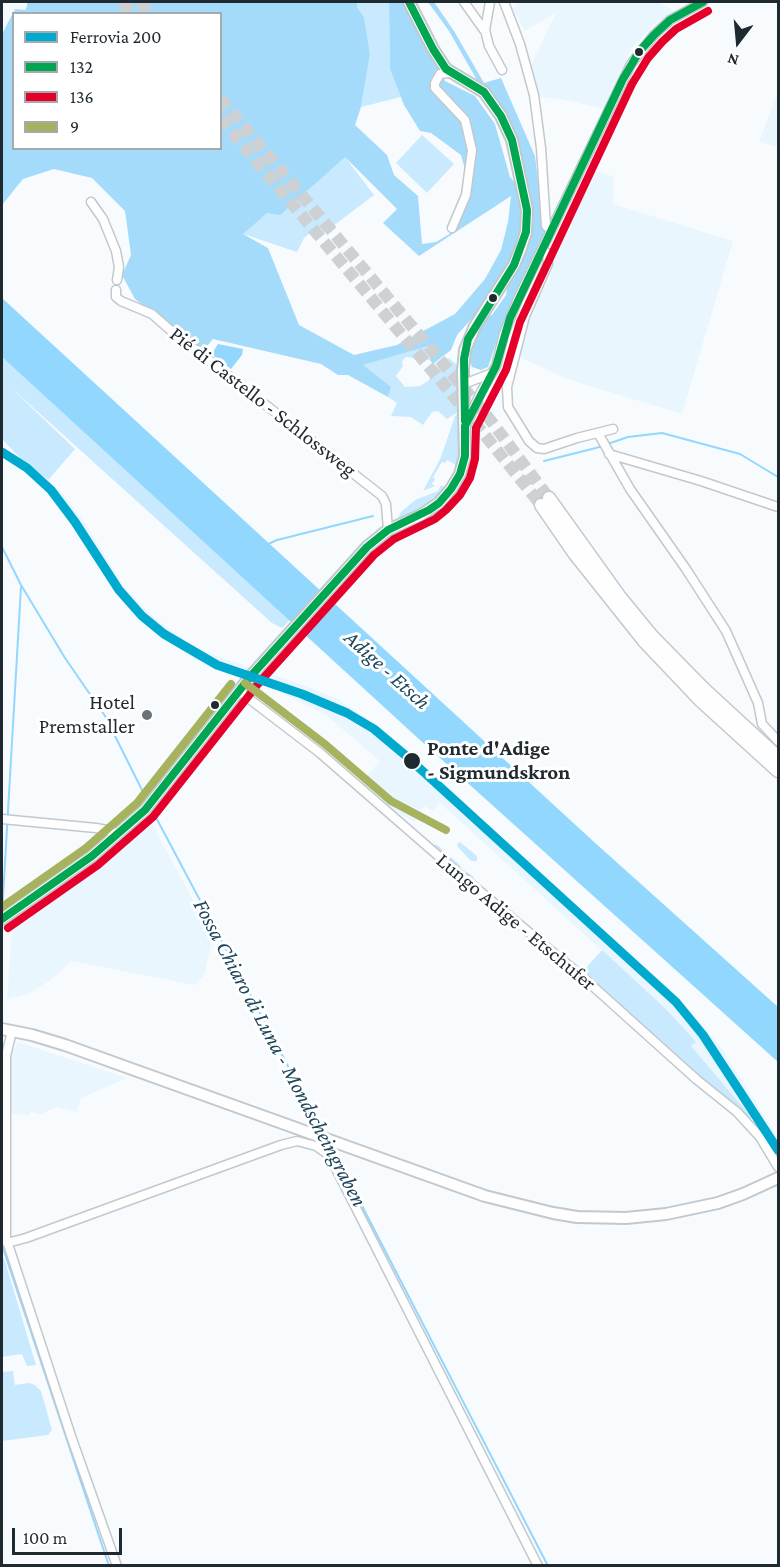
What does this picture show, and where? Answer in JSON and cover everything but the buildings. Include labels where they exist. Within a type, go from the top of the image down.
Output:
[{"type":"highway","points":[[775,752],[705,689],[652,636],[545,501],[574,553],[644,641],[700,701],[778,771]]},
{"type":"highway","points":[[644,641],[650,658],[703,715]]},
{"type":"highway","points":[[762,768],[778,780]]},
{"type":"main road","points":[[5,917],[72,872],[144,810],[239,691],[367,547],[388,530],[439,503],[460,474],[465,456],[465,350],[474,326],[514,264],[526,232],[527,210],[512,140],[501,116],[484,92],[450,73],[439,60],[409,2]]},
{"type":"main road","points":[[5,1030],[64,1045],[484,1196],[553,1213],[626,1218],[666,1214],[718,1203],[778,1178]]},
{"type":"street","points":[[464,2],[485,30],[489,46],[502,70]]},
{"type":"street","points":[[485,30],[490,2]]},
{"type":"street","points":[[504,2],[520,44],[534,95],[541,148],[546,226],[551,230]]},
{"type":"street","points":[[465,426],[493,373],[510,318],[542,249],[619,87],[639,51],[670,20],[703,2]]},
{"type":"street","points":[[450,73],[440,75],[435,88],[465,120],[472,150],[466,195],[452,228]]},
{"type":"street","points":[[91,202],[103,219],[116,250],[119,267],[117,280]]},
{"type":"street","points":[[542,249],[547,253],[548,264],[525,316],[507,387],[507,407],[529,441],[544,449],[577,438],[600,437],[613,429]]},
{"type":"street","name":"Pié di Castello - Schlossweg","points":[[116,290],[116,297],[121,301],[152,314],[382,496],[386,504],[388,530]]},
{"type":"street","points":[[464,370],[479,380]]},
{"type":"street","points":[[464,389],[493,373]]},
{"type":"street","points":[[464,389],[481,392]]},
{"type":"street","points":[[600,437],[651,522],[686,569],[726,631],[758,703],[762,724],[766,731],[778,741]]},
{"type":"street","points":[[608,451],[778,507]]},
{"type":"street","name":"Lungo Adige - Etschufer","points":[[239,691],[320,753],[737,1112],[760,1137],[778,1167]]},
{"type":"street","points":[[7,820],[96,828],[112,831],[116,835]]},
{"type":"street","points":[[5,1030],[7,1243],[67,1425],[117,1566]]},
{"type":"street","points":[[7,1243],[281,1145],[297,1141],[316,1146],[329,1155],[538,1566]]},
{"type":"shaded area","points":[[27,2],[357,2],[357,7],[364,17],[370,54],[361,107],[355,125],[387,155],[394,175],[418,196],[422,244],[436,242],[456,230],[462,215],[468,180],[461,155],[431,133],[420,131],[404,105],[390,69],[389,2],[404,2],[445,81],[475,96],[495,124],[510,177],[517,185],[521,212],[518,251],[483,306],[457,335],[451,350],[433,364],[430,360],[434,350],[432,345],[363,365],[391,387],[388,397],[348,375],[338,375],[321,364],[213,339],[202,352],[135,299],[122,275],[131,255],[125,211],[92,178],[54,169],[23,179],[2,205],[2,34],[12,15],[12,150],[222,150],[222,12],[13,12],[15,9],[25,10]],"holes":[[[345,157],[397,209],[383,223],[419,256],[511,196],[501,250],[485,279],[455,314],[397,345],[354,355],[299,325],[268,248],[243,234],[267,213],[280,215]]]},
{"type":"shaded area","points":[[357,2],[389,2],[390,69],[401,97],[361,107],[370,54],[364,17],[357,7]]},
{"type":"shaded area","points":[[428,2],[434,2],[484,83],[501,78],[535,156],[544,231],[543,244],[502,326],[488,367],[481,370],[472,367],[469,357],[473,338],[485,317],[492,315],[506,295],[508,282],[522,255],[528,192],[488,89],[478,82],[449,31]]},
{"type":"shaded area","points":[[520,2],[659,2],[674,11],[656,23],[631,49],[604,109],[561,99],[539,97],[531,65],[556,13],[525,31],[512,8]]},
{"type":"shaded area","points":[[778,91],[778,147],[759,142]]},
{"type":"shaded area","points":[[422,135],[454,164],[427,193],[396,163]]},
{"type":"shaded area","points":[[345,157],[374,195],[320,236],[310,233],[304,238],[297,252],[243,234],[284,193]]},
{"type":"shaded area","points":[[590,170],[613,176],[613,204],[733,241],[682,414],[567,379],[519,357],[528,322],[538,297],[549,282],[556,252]]},
{"type":"shaded area","points":[[432,345],[434,350],[430,360],[406,357],[396,376],[405,387],[420,386],[428,381],[438,366],[448,358],[450,359],[457,365],[458,412],[447,419],[438,411],[432,412],[423,425],[411,417],[391,416],[397,403],[388,397],[390,387],[362,365]]},
{"type":"shaded area","points":[[2,357],[290,620],[282,628],[272,623],[8,385],[75,449],[48,480],[20,458],[2,439]]},
{"type":"shaded area","points":[[459,412],[459,451],[456,465],[447,460],[445,463],[442,462],[433,477],[435,479],[432,484],[435,486],[423,491],[441,457],[455,416]]},
{"type":"shaded area","points":[[2,448],[20,458],[63,494],[85,523],[123,585],[149,613],[171,631],[188,643],[216,656],[301,684],[338,699],[381,729],[585,913],[676,997],[720,1046],[778,1138],[778,1163],[753,1119],[691,1046],[695,1042],[667,1010],[440,803],[433,811],[424,806],[414,822],[386,806],[361,782],[380,761],[326,715],[275,689],[191,657],[155,633],[122,600],[64,511],[31,476],[2,456]]},
{"type":"shaded area","points":[[441,485],[445,488],[439,496],[418,511],[398,521],[400,513],[415,500],[438,491]]},
{"type":"shaded area","points":[[149,818],[213,937],[204,975],[195,985],[71,961],[52,979],[28,994],[7,999],[12,929],[17,926],[21,915],[100,858]]},
{"type":"shaded area","points":[[460,842],[477,856],[477,861],[471,861],[458,847],[457,844]]},
{"type":"shaded area","points":[[436,844],[461,866],[460,868],[465,873],[474,877],[472,880],[584,970],[602,950],[667,1010],[696,1042],[691,1046],[753,1119],[747,1117],[446,861],[448,858],[435,846]]},
{"type":"shaded area","points":[[18,1042],[127,1078],[81,1098],[77,1112],[57,1107],[40,1114],[31,1112],[28,1116],[9,1112],[9,1059]]},
{"type":"shaded area","points":[[4,1258],[36,1365],[27,1366],[22,1354],[2,1357],[2,1259]]},
{"type":"shaded area","points":[[13,1371],[15,1385],[29,1383],[41,1391],[52,1430],[48,1435],[2,1441],[2,1372]]},
{"type":"water","name":"Adige - Etsch","points":[[2,298],[593,841],[778,1007],[778,1062],[421,741],[2,357]]},
{"type":"water","points":[[218,344],[243,349],[242,355],[231,369],[214,356],[213,352]]},
{"type":"waterway","points":[[544,461],[628,437],[662,433],[740,454],[778,477]]},
{"type":"waterway","points":[[266,545],[277,540],[373,516]]},
{"type":"waterway","name":"Fossa Chiaro di Luna - Mondscheingraben","points":[[2,547],[21,585],[65,658],[105,716],[147,800]]},
{"type":"waterway","points":[[2,914],[21,587]]},
{"type":"waterway","name":"Fossa Chiaro di Luna - Mondscheingraben","points":[[151,808],[324,1134]]},
{"type":"waterway","name":"Fossa Chiaro di Luna - Mondscheingraben","points":[[330,1144],[548,1566]]},
{"type":"waterway","points":[[2,1245],[109,1566]]},
{"type":"tunnel","points":[[122,2],[130,12]]},
{"type":"tunnel","points":[[140,2],[148,12]]},
{"type":"tunnel","points":[[222,100],[488,417],[549,498]]},
{"type":"tunnel","points":[[222,120],[450,392],[541,505]]},
{"type":"rail line","name":"200","points":[[2,452],[27,468],[51,490],[75,522],[119,590],[142,616],[164,634],[217,665],[302,694],[347,713],[374,729],[405,755],[676,1002],[703,1035],[778,1150]]},
{"type":"transit line","name":"132","points":[[409,2],[446,69],[484,92],[501,116],[512,140],[527,210],[526,232],[514,265],[468,339],[464,359],[465,421]]},
{"type":"transit line","name":"132","points":[[2,919],[92,856],[145,810],[250,677],[367,547],[388,530],[429,510],[439,503],[451,489],[460,474],[465,456],[465,426],[496,366],[510,318],[623,79],[639,52],[654,35],[670,20],[703,2]]},
{"type":"transit line","name":"136","points":[[8,928],[98,865],[153,817],[258,684],[374,555],[394,539],[435,519],[460,495],[470,478],[475,459],[476,428],[506,370],[520,322],[632,84],[648,58],[662,42],[676,29],[708,11]]},
{"type":"transit line","name":"9","points":[[245,683],[326,745],[391,801],[446,830]]},
{"type":"transit line","name":"9","points":[[2,907],[86,848],[137,803],[231,684]]},
{"type":"place","name":"Hotel Premstaller","points":[[147,715]]},
{"type":"place","name":"Ponte d'Adige - Sigmundskron","points":[[412,761]]}]
